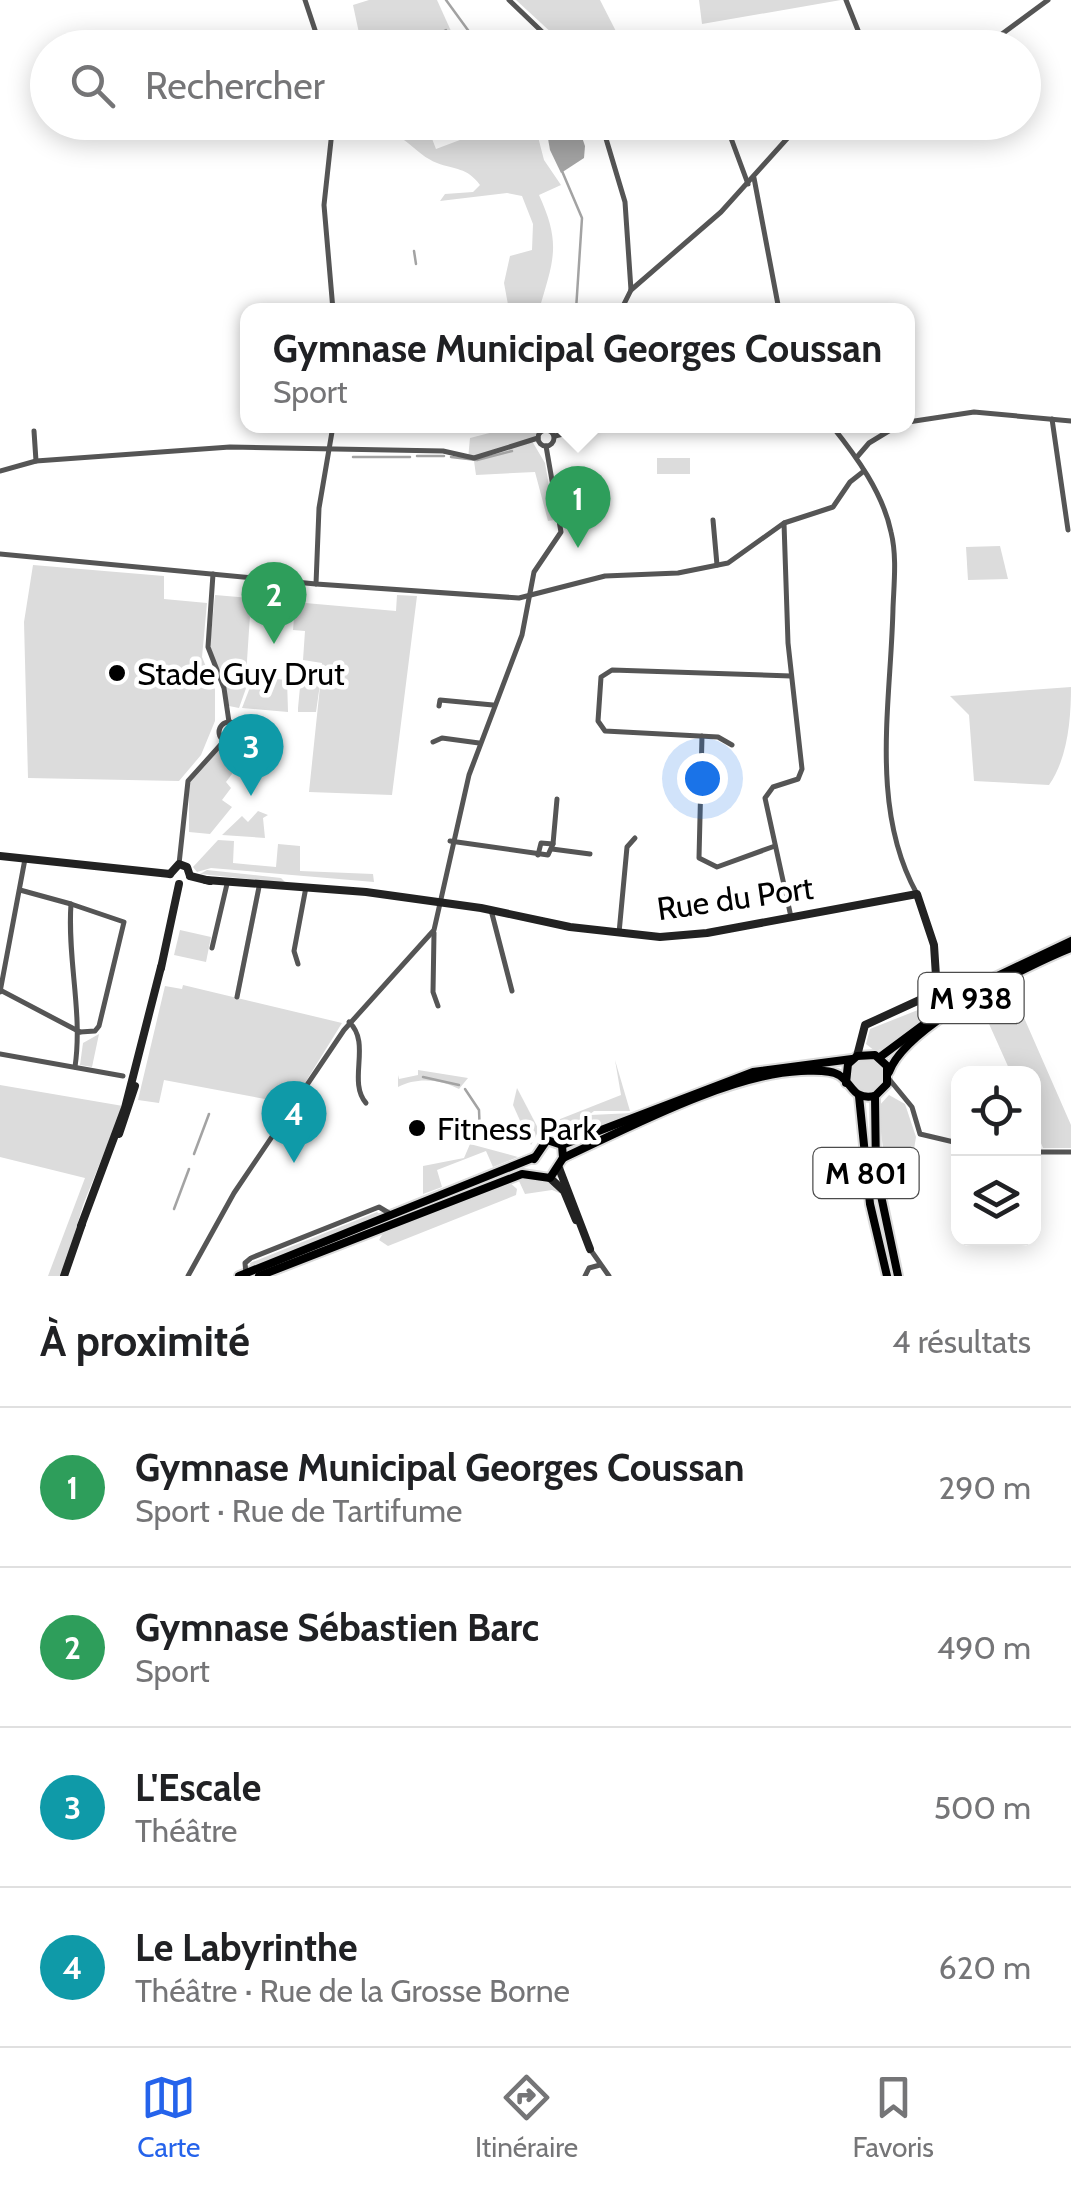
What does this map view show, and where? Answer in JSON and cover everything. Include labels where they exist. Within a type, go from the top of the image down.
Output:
[{"type":"main road","name":"M 938","points":[[880,1057],[974,988],[1071,944]]},
{"type":"main road","name":"M 938","points":[[889,1075],[909,1047],[968,1000],[1071,944]]},
{"type":"main road","points":[[242,1275],[535,1157],[546,1140],[562,1145],[753,1072],[869,1053],[880,1057],[889,1075],[884,1090],[875,1096],[859,1096],[846,1082],[825,1071],[764,1076],[626,1128],[563,1158]]},
{"type":"main road","points":[[846,1082],[846,1070],[855,1057]]},
{"type":"main road","name":"M 801","points":[[859,1096],[868,1192],[887,1276]]},
{"type":"main road","name":"M 801","points":[[875,1096],[876,1172],[898,1276]]},
{"type":"main road","points":[[259,1276],[522,1174],[550,1178],[563,1158],[562,1145]]},
{"type":"main road","points":[[535,1157],[536,1173]]},
{"type":"street","points":[[305,0],[315,30]]},
{"type":"street","points":[[509,0],[541,30]]},
{"type":"street","points":[[846,0],[858,30]]},
{"type":"street","points":[[1005,30],[1039,2],[1048,0]]},
{"type":"street","points":[[331,140],[324,205],[331,303]]},
{"type":"street","points":[[607,140],[625,202],[630,290]]},
{"type":"street","points":[[732,140],[748,184]]},
{"type":"street","points":[[624,303],[630,290],[692,239],[787,140]]},
{"type":"street","points":[[754,178],[762,240],[777,303]]},
{"type":"street","points":[[915,421],[974,412],[1071,421]]},
{"type":"street","points":[[1052,419],[1068,530]]},
{"type":"street","points":[[34,431],[36,461]]},
{"type":"street","points":[[316,584],[319,508],[333,433]]},
{"type":"street","points":[[0,471],[36,461],[230,447],[443,452],[468,458],[538,438],[542,433]]},
{"type":"street","points":[[549,433],[554,436]]},
{"type":"street","points":[[546,446],[554,436],[567,433]]},
{"type":"street","points":[[838,433],[857,457],[892,532],[887,766],[897,854],[917,894],[934,945],[938,992],[865,1025],[855,1057]]},
{"type":"street","points":[[857,457],[868,443],[885,433]]},
{"type":"street","points":[[438,1006],[433,992],[434,930],[450,842],[479,744],[522,636],[534,572],[557,544],[561,526],[546,446],[538,438]]},
{"type":"street","points":[[0,554],[316,584],[529,596],[605,576],[678,573],[742,556],[784,522],[833,507],[864,471]]},
{"type":"street","points":[[713,520],[717,565]]},
{"type":"street","points":[[784,522],[792,676],[802,769],[796,780],[766,793],[791,917]]},
{"type":"street","points":[[213,572],[208,646],[224,688],[229,722]]},
{"type":"street","points":[[732,745],[718,736],[604,731],[598,721],[601,676],[612,670],[792,676]]},
{"type":"street","points":[[439,706],[440,700],[493,705]]},
{"type":"street","points":[[224,742],[219,730],[229,722]]},
{"type":"street","points":[[170,874],[180,864],[188,781],[224,742],[239,736],[237,726],[229,722]]},
{"type":"street","points":[[702,736],[699,858],[717,867],[775,846]]},
{"type":"street","points":[[433,742],[442,738],[479,744]]},
{"type":"street","points":[[552,847],[556,800]]},
{"type":"street","points":[[619,933],[627,848],[635,838]]},
{"type":"street","points":[[450,842],[538,855],[552,847]]},
{"type":"street","points":[[538,855],[541,843],[590,854]]},
{"type":"street","points":[[0,856],[170,874],[179,884]]},
{"type":"street","points":[[20,890],[124,922],[95,1031],[80,1032],[0,991],[25,859]]},
{"type":"street","points":[[180,864],[187,866],[190,876]]},
{"type":"street","points":[[190,876],[227,884],[306,889]]},
{"type":"street","points":[[64,1276],[92,1191],[130,1108],[179,884],[190,876]]},
{"type":"street","points":[[206,880],[306,889]]},
{"type":"street","points":[[212,948],[227,884]]},
{"type":"street","points":[[237,998],[259,887]]},
{"type":"street","points":[[298,964],[294,951],[306,889]]},
{"type":"street","name":"Rue du Port","points":[[306,889],[442,902],[619,933],[680,936],[917,894]]},
{"type":"street","points":[[71,904],[68,947],[80,1032],[75,1067]]},
{"type":"street","points":[[492,910],[512,991]]},
{"type":"street","points":[[188,1276],[234,1193],[349,1022],[434,930]]},
{"type":"street","points":[[349,1022],[359,1035],[359,1092],[366,1103]]},
{"type":"street","points":[[861,1038],[869,1053]]},
{"type":"street","points":[[0,1054],[124,1076]]},
{"type":"street","points":[[889,1075],[912,1107],[920,1134],[951,1141]]},
{"type":"street","points":[[884,1090],[898,1090]]},
{"type":"street","points":[[1041,1152],[1071,1152]]},
{"type":"street","points":[[558,1168],[590,1249],[609,1276]]},
{"type":"street","points":[[550,1178],[560,1184],[580,1224]]},
{"type":"street","points":[[585,1273],[590,1249]]},
{"type":"street","points":[[585,1273],[603,1266]]},
{"type":"shaded area","points":[[369,0],[437,0],[451,30],[358,30],[353,5]]},
{"type":"shaded area","points":[[516,0],[600,0],[615,30],[549,30]]},
{"type":"shaded area","points":[[699,0],[841,0],[702,24]]},
{"type":"shaded area","points":[[404,140],[433,140],[436,149],[460,140],[539,140],[544,160],[561,185],[539,195],[553,240],[541,303],[508,303],[504,283],[510,256],[532,250],[533,224],[522,196],[507,193],[440,201],[445,194],[473,192],[480,185],[465,172],[422,154]]},
{"type":"shaded area","points":[[548,140],[583,140],[585,146],[584,158],[561,173]]},
{"type":"shaded area","points":[[490,433],[537,433],[532,441],[545,463],[555,520],[548,521],[535,472],[476,475],[474,461],[468,459],[470,438]]},
{"type":"shaded area","points":[[657,458],[690,458],[690,474],[657,474]]},
{"type":"shaded area","points":[[1000,546],[1008,579],[968,580],[966,547]]},
{"type":"shaded area","name":"Stade Guy Drut","points":[[33,565],[164,576],[164,599],[207,603],[202,657],[215,689],[215,721],[201,755],[179,781],[28,778],[24,622]]},
{"type":"shaded area","points":[[215,595],[396,611],[397,595],[417,596],[392,795],[309,792],[321,677],[316,712],[298,712],[302,666],[318,667],[320,676],[322,663],[303,660],[305,631],[293,630],[294,618],[250,615],[246,676],[250,677],[239,708],[229,706],[210,645]]},
{"type":"shaded area","points":[[254,677],[287,680],[288,712],[242,708]]},
{"type":"shaded area","points":[[1071,687],[1064,750],[1049,785],[974,781],[969,715],[950,696]]},
{"type":"shaded area","points":[[244,744],[269,756],[268,762],[260,760],[248,771],[238,766],[226,782],[231,788],[222,800],[232,807],[210,834],[189,832],[189,784],[220,749]]},
{"type":"shaded area","points":[[258,811],[268,815],[263,818],[265,838],[222,835],[242,816],[248,822]]},
{"type":"shaded area","points":[[218,840],[234,841],[233,863],[276,867],[278,844],[300,846],[300,871],[373,874],[374,882],[211,868],[197,872],[193,867]]},
{"type":"shaded area","points":[[207,870],[281,878],[286,883],[200,874]]},
{"type":"shaded area","points":[[180,930],[211,937],[206,962],[174,955]]},
{"type":"shaded area","points":[[991,973],[884,1048],[875,1051],[866,1044],[870,1029],[938,1002],[943,994]]},
{"type":"shaded area","points":[[183,985],[342,1023],[292,1104],[164,1080],[159,1103],[138,1100],[165,986],[182,989]]},
{"type":"shaded area","points":[[1011,988],[1071,1125],[1071,1148],[1043,1148],[1041,1066],[1008,1066],[981,1006]]},
{"type":"shaded area","points":[[99,1034],[92,1067],[80,1065],[83,1043]]},
{"type":"shaded area","points":[[868,1059],[880,1064],[885,1076],[880,1088],[868,1093],[856,1088],[851,1076],[856,1064]]},
{"type":"shaded area","points":[[615,1060],[630,1111],[594,1111],[567,1132],[548,1131],[544,1120],[550,1123],[621,1095]]},
{"type":"shaded area","points":[[418,1070],[468,1078],[459,1089],[428,1080],[398,1087],[398,1075],[399,1079],[418,1075]]},
{"type":"shaded area","points":[[0,1085],[123,1106],[83,1205],[62,1276],[48,1276],[85,1178],[0,1157]]},
{"type":"shaded area","points":[[517,1088],[539,1130],[531,1145],[513,1105]]},
{"type":"shaded area","points":[[889,1095],[905,1104],[916,1137],[909,1180],[887,1182],[878,1107]]},
{"type":"shaded area","points":[[633,1113],[573,1139],[570,1133],[590,1115]]},
{"type":"shaded area","points":[[470,1144],[518,1157],[493,1167],[486,1151],[437,1170],[442,1187],[423,1194],[423,1166],[464,1158]]},
{"type":"shaded area","points":[[528,1176],[556,1184],[562,1194],[552,1190],[525,1194],[519,1181]]},
{"type":"shaded area","points":[[509,1182],[517,1189],[516,1195],[388,1246],[379,1240],[385,1230]]},
{"type":"shaded area","points":[[377,1212],[382,1216],[251,1268],[250,1263]]},
{"type":"waterway","points":[[446,0],[468,30]]},
{"type":"waterway","points":[[562,171],[582,218],[576,303]]},
{"type":"waterway","points":[[414,251],[416,264]]},
{"type":"waterway","points":[[451,457],[477,460],[512,451]]},
{"type":"waterway","points":[[417,456],[444,456]]},
{"type":"waterway","points":[[353,457],[410,457]]},
{"type":"waterway","points":[[423,1077],[459,1085]]},
{"type":"waterway","points":[[465,1089],[479,1110],[480,1135]]},
{"type":"waterway","points":[[194,1154],[209,1114]]},
{"type":"waterway","points":[[174,1209],[189,1169]]},
{"type":"place","name":"Gymnase Municipal Georges Coussan","points":[[578,548]]},
{"type":"place","name":"Gymnase Sébastien Barc","points":[[274,644]]},
{"type":"place","name":"Stade Guy Drut","points":[[117,673]]},
{"type":"place","name":"L'Escale","points":[[251,796]]},
{"type":"place","name":"Fitness Park","points":[[417,1128]]},
{"type":"place","name":"Le Labyrinthe","points":[[294,1163]]}]
